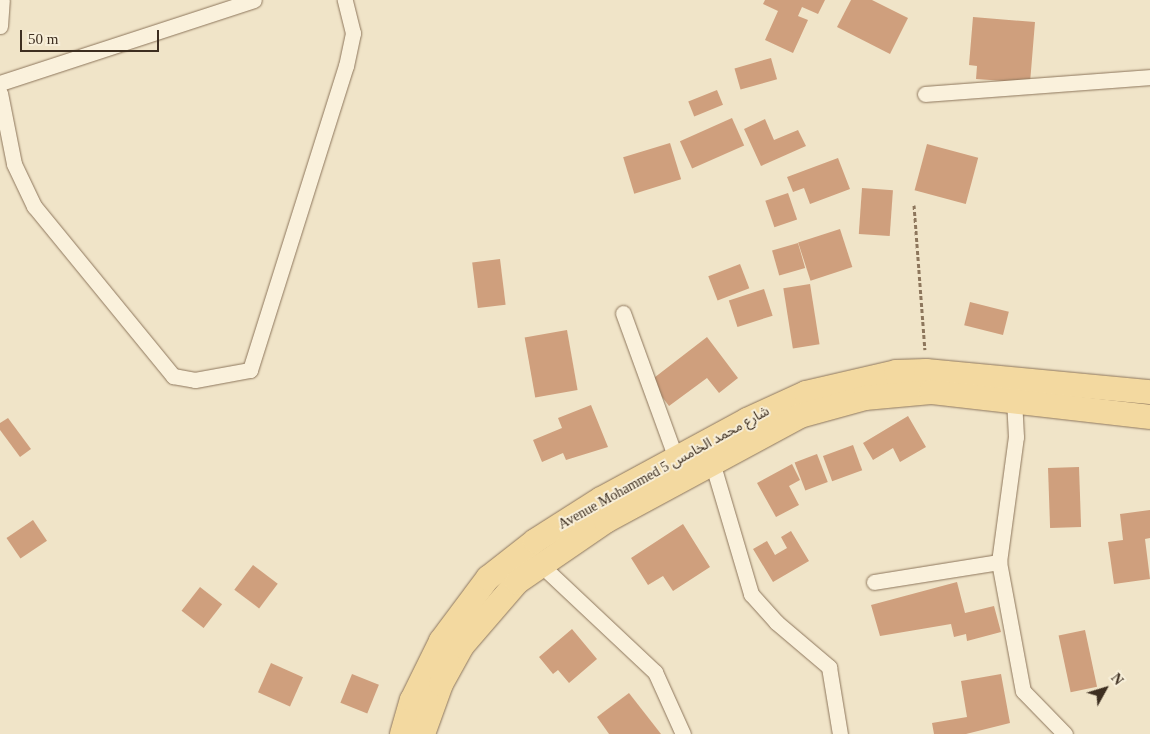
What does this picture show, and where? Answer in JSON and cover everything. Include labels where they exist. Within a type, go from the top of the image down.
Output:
[{"type":"main road","name":"Avenue Mohammed 5 شارع محمد الخامس","points":[[402,734],[412,700],[441,641],[488,578],[535,541],[676,459],[806,393],[867,376],[926,371],[1150,392]]},
{"type":"main road","name":"Avenue Mohammed 5 شارع محمد الخامس","points":[[423,734],[441,684],[462,646],[496,603],[540,564],[712,462],[800,416],[865,398],[931,392],[1150,417]]},
{"type":"street","points":[[0,26],[1,0]]},
{"type":"street","points":[[0,83],[254,0]]},
{"type":"street","points":[[0,93],[14,164],[34,206],[173,376],[195,380],[250,370],[346,66],[353,33],[345,0]]},
{"type":"street","points":[[925,94],[1150,77]]},
{"type":"street","points":[[623,313],[676,459]]},
{"type":"street","points":[[1014,402],[1016,437],[999,562],[1017,675],[1029,702],[1055,731]]},
{"type":"street","points":[[712,462],[751,594],[776,622],[829,667],[840,734]]},
{"type":"street","points":[[874,582],[999,562]]},
{"type":"street","points":[[540,564],[655,672],[683,734]]},
{"type":"path","points":[[914,205],[926,371]]},
{"type":"building","points":[[765,0],[825,0],[818,14],[802,7],[798,16],[808,20],[793,53],[765,40],[778,11],[763,4]]},
{"type":"building","points":[[851,0],[872,0],[908,18],[890,54],[837,27]]},
{"type":"building","points":[[973,17],[1035,22],[1030,83],[976,79],[977,66],[969,65]]},
{"type":"building","points":[[771,58],[777,79],[741,90],[734,68]]},
{"type":"building","points":[[717,90],[723,105],[694,116],[688,102]]},
{"type":"building","points":[[732,118],[744,145],[692,169],[680,141]]},
{"type":"building","points":[[765,119],[774,140],[798,130],[806,146],[761,166],[744,129]]},
{"type":"building","points":[[670,143],[681,179],[634,194],[623,157]]},
{"type":"building","points":[[927,144],[978,158],[966,204],[915,190]]},
{"type":"building","points":[[838,158],[850,189],[810,204],[804,188],[793,192],[787,177]]},
{"type":"building","points":[[862,188],[893,190],[890,236],[859,234]]},
{"type":"building","points":[[788,193],[797,219],[774,227],[765,201]]},
{"type":"building","points":[[840,229],[852,267],[811,281],[798,243]]},
{"type":"building","points":[[798,243],[805,268],[779,275],[772,250]]},
{"type":"building","points":[[500,259],[506,305],[478,308],[472,262]]},
{"type":"building","points":[[740,264],[749,288],[718,300],[708,276]]},
{"type":"building","points":[[810,284],[820,344],[793,348],[783,288]]},
{"type":"building","points":[[764,289],[773,316],[737,327],[729,300]]},
{"type":"building","points":[[970,302],[1009,312],[1003,335],[964,325]]},
{"type":"building","points":[[567,330],[578,390],[535,398],[525,337]]},
{"type":"building","points":[[707,337],[738,378],[719,393],[707,378],[669,406],[650,381]]},
{"type":"building","points":[[591,405],[608,447],[566,460],[563,453],[542,462],[533,440],[562,428],[558,418]]},
{"type":"building","points":[[908,416],[926,447],[900,462],[893,448],[873,460],[863,443]]},
{"type":"building","points":[[8,418],[31,449],[20,457],[0,430],[0,423]]},
{"type":"building","points":[[853,445],[862,470],[832,481],[823,456]]},
{"type":"building","points":[[817,454],[828,482],[805,491],[795,463]]},
{"type":"building","points":[[792,464],[800,480],[789,486],[799,505],[776,517],[757,483]]},
{"type":"building","points":[[1079,467],[1081,527],[1050,528],[1048,468]]},
{"type":"building","points":[[1150,510],[1150,538],[1145,539],[1150,579],[1114,584],[1108,542],[1123,540],[1120,514]]},
{"type":"building","points":[[33,520],[47,541],[20,559],[6,538]]},
{"type":"building","points":[[683,524],[710,567],[673,591],[663,576],[648,585],[631,558]]},
{"type":"building","points":[[791,531],[809,561],[773,582],[753,549],[767,541],[775,555],[787,548],[781,537]]},
{"type":"building","points":[[253,565],[278,584],[259,608],[234,590]]},
{"type":"building","points":[[957,582],[965,613],[994,606],[1001,632],[967,641],[966,634],[954,637],[951,624],[880,636],[871,605]]},
{"type":"building","points":[[200,587],[222,604],[204,628],[182,611]]},
{"type":"building","points":[[572,629],[597,659],[569,683],[558,670],[553,674],[539,657]]},
{"type":"building","points":[[1085,630],[1097,687],[1071,692],[1059,636]]},
{"type":"building","points":[[271,663],[303,677],[290,706],[258,692]]},
{"type":"building","points":[[352,674],[379,685],[367,714],[340,703]]},
{"type":"building","points":[[1001,674],[1010,723],[966,734],[934,734],[932,723],[967,717],[961,681]]},
{"type":"building","points":[[629,693],[661,734],[609,734],[597,717]]}]
